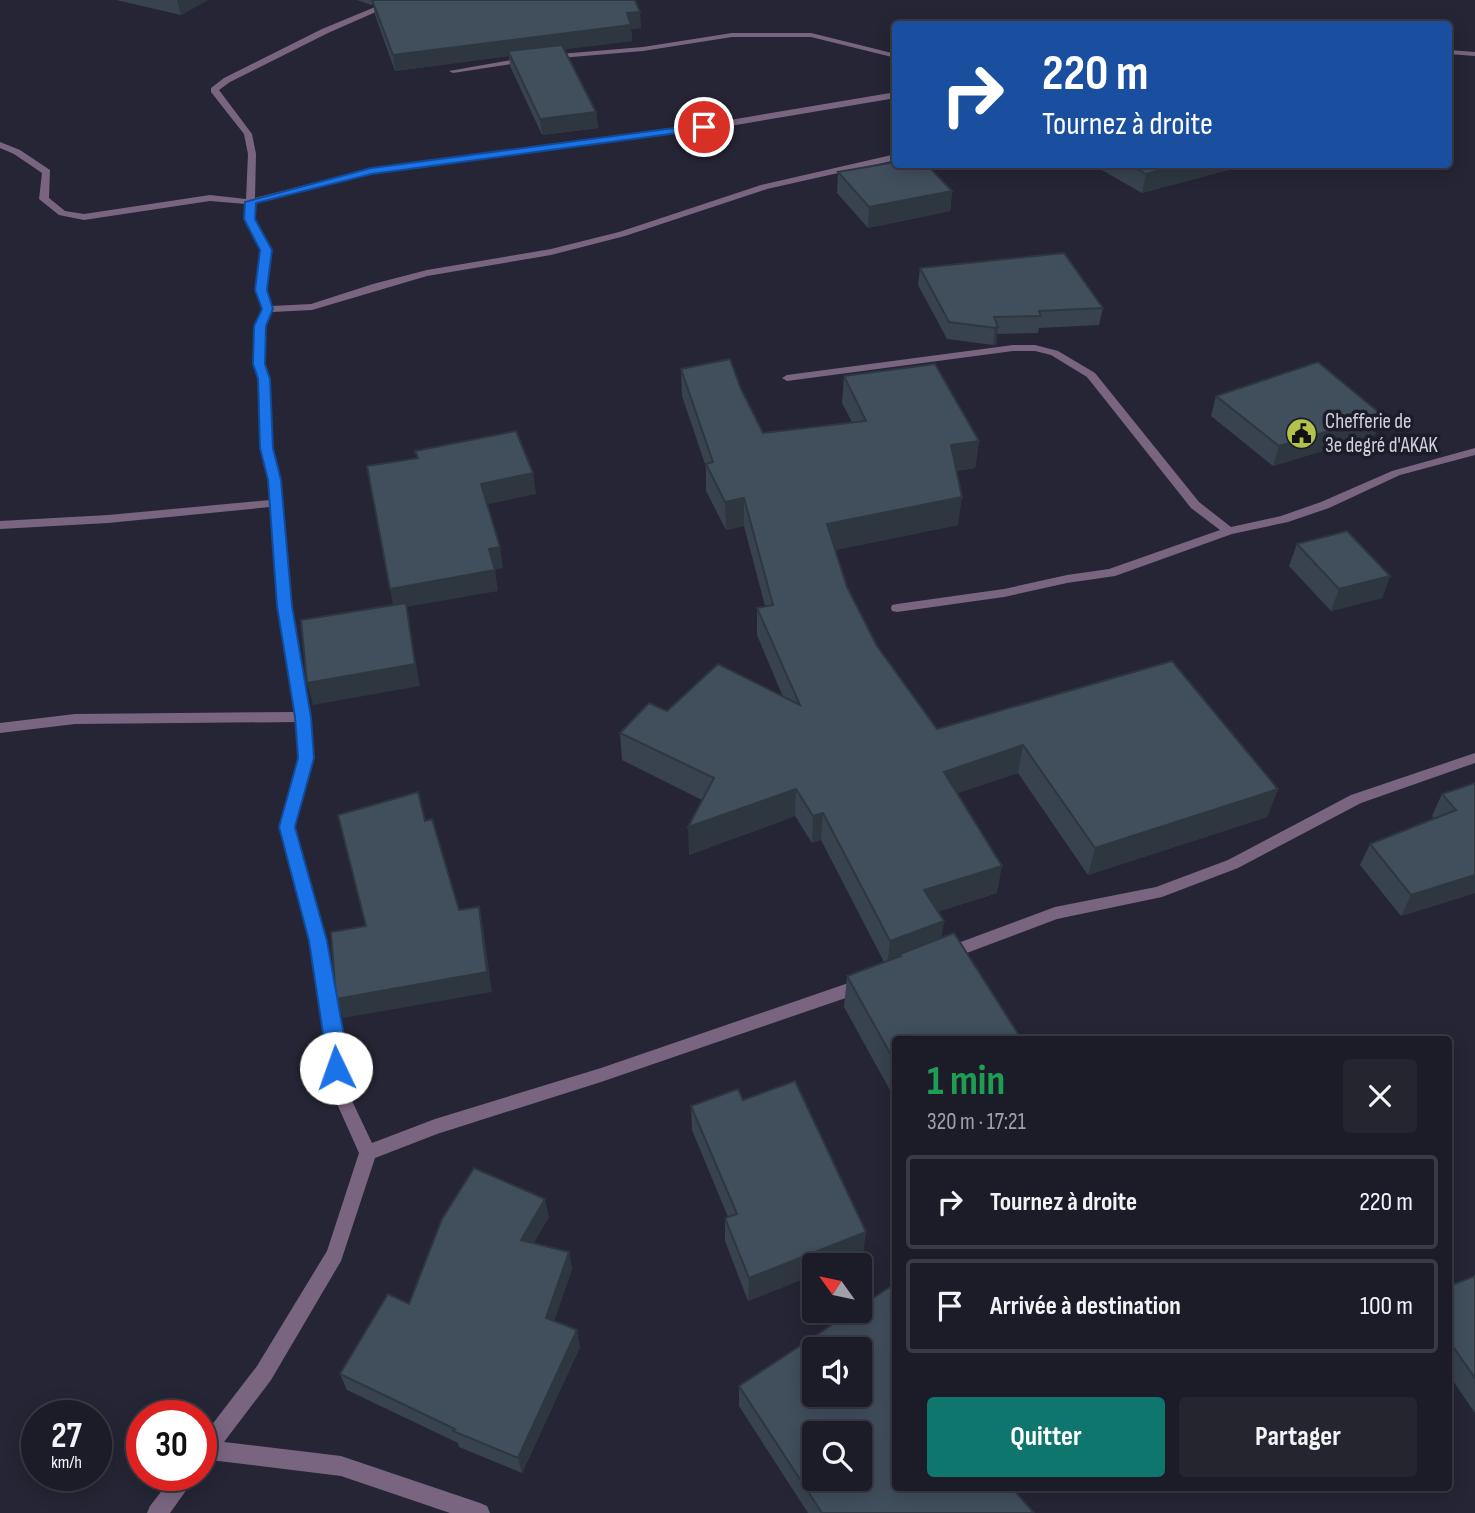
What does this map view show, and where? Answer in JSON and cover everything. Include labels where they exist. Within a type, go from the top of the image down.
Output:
[{"type":"street","points":[[217,1436],[264,1373],[335,1255],[368,1153],[337,1086],[334,1030],[318,941],[287,827],[306,758],[303,717],[284,606],[274,480],[266,448],[264,379],[259,364],[260,326],[268,309],[261,290],[266,250],[250,219],[252,154],[248,134],[214,90],[325,31],[399,0]]},
{"type":"street","points":[[453,71],[525,59],[643,49],[732,35],[811,35],[892,55]]},
{"type":"street","points":[[1452,52],[1475,54]]},
{"type":"street","points":[[0,145],[17,152],[47,172],[44,199],[62,213],[85,217],[210,198],[250,202],[371,171],[730,123],[892,96]]},
{"type":"street","points":[[268,309],[312,307],[427,273],[551,252],[622,234],[764,187],[892,158]]},
{"type":"street","points":[[787,378],[1013,348],[1034,346],[1048,349],[1075,362],[1091,375],[1195,505],[1229,531]]},
{"type":"street","points":[[897,608],[1004,593],[1067,579],[1111,573],[1229,531],[1284,519],[1325,505],[1396,473],[1475,451]]},
{"type":"street","points":[[0,525],[108,519],[276,503]]},
{"type":"street","points":[[0,728],[75,719],[303,717]]},
{"type":"street","points":[[938,958],[1055,913],[1157,893],[1233,864],[1356,799],[1475,758]]},
{"type":"street","points":[[368,1153],[435,1127],[601,1075],[873,982]]},
{"type":"street","points":[[217,1454],[341,1466],[480,1513]]},
{"type":"street","points":[[157,1513],[174,1491]]},
{"type":"building","points":[[372,0],[635,0],[640,12],[627,13],[631,25],[393,55]]},
{"type":"building","points":[[562,45],[596,112],[540,119],[508,51]]},
{"type":"building","points":[[892,163],[892,168],[930,168],[952,191],[869,207],[838,172]]},
{"type":"building","points":[[1136,168],[1168,168],[1146,174]]},
{"type":"building","points":[[1064,253],[1103,308],[1039,311],[1041,316],[994,317],[998,327],[995,328],[949,322],[920,268]]},
{"type":"building","points":[[730,359],[741,389],[763,433],[866,421],[844,376],[935,364],[979,441],[951,445],[962,497],[827,524],[847,587],[877,646],[937,729],[1172,661],[1278,789],[1095,848],[1023,745],[944,772],[1002,866],[924,890],[944,921],[890,941],[823,813],[813,816],[796,789],[688,827],[714,778],[620,733],[649,703],[667,711],[718,664],[800,705],[757,608],[773,605],[744,498],[725,502],[706,464],[713,462],[681,369]]},
{"type":"building","points":[[1318,362],[1382,415],[1279,446],[1216,396]]},
{"type":"building","points":[[516,431],[533,473],[481,484],[500,547],[489,549],[495,570],[390,589],[367,466],[418,458],[415,451]]},
{"type":"building","points":[[1347,531],[1390,576],[1339,589],[1297,544]]},
{"type":"building","points":[[406,603],[415,664],[307,683],[301,620]]},
{"type":"building","points":[[1475,783],[1475,875],[1411,895],[1370,844],[1456,810],[1442,794]]},
{"type":"building","points":[[418,792],[425,821],[432,819],[459,910],[479,907],[487,972],[336,999],[331,932],[366,926],[338,815]]},
{"type":"building","points":[[954,933],[1019,1036],[892,1036],[892,1057],[847,976],[901,956],[900,954]]},
{"type":"building","points":[[795,1081],[866,1232],[813,1253],[802,1253],[802,1257],[749,1278],[725,1218],[737,1214],[691,1106],[738,1089],[743,1100]]},
{"type":"building","points":[[474,1168],[545,1199],[521,1240],[569,1252],[546,1318],[577,1330],[518,1458],[453,1431],[455,1429],[340,1374],[388,1294],[409,1304],[442,1219]]},
{"type":"building","points":[[1475,1276],[1475,1378],[1452,1345],[1452,1285]]},
{"type":"building","points":[[892,1286],[892,1491],[1015,1491],[1034,1513],[822,1513],[808,1491],[872,1491],[872,1421],[802,1421],[802,1482],[739,1386],[802,1345],[802,1407],[872,1407],[872,1337],[813,1337],[835,1323],[872,1323],[872,1299]]},
{"type":"place","name":"Chefferie de 3e degré d'AKAK","points":[[1302,433]]},
{"type":"route","points":[[336,1068],[334,1030],[318,941],[287,827],[306,758],[303,717],[284,606],[274,480],[266,448],[264,379],[259,364],[260,326],[268,309],[261,290],[266,250],[250,219],[250,202],[371,171],[704,127]]}]
